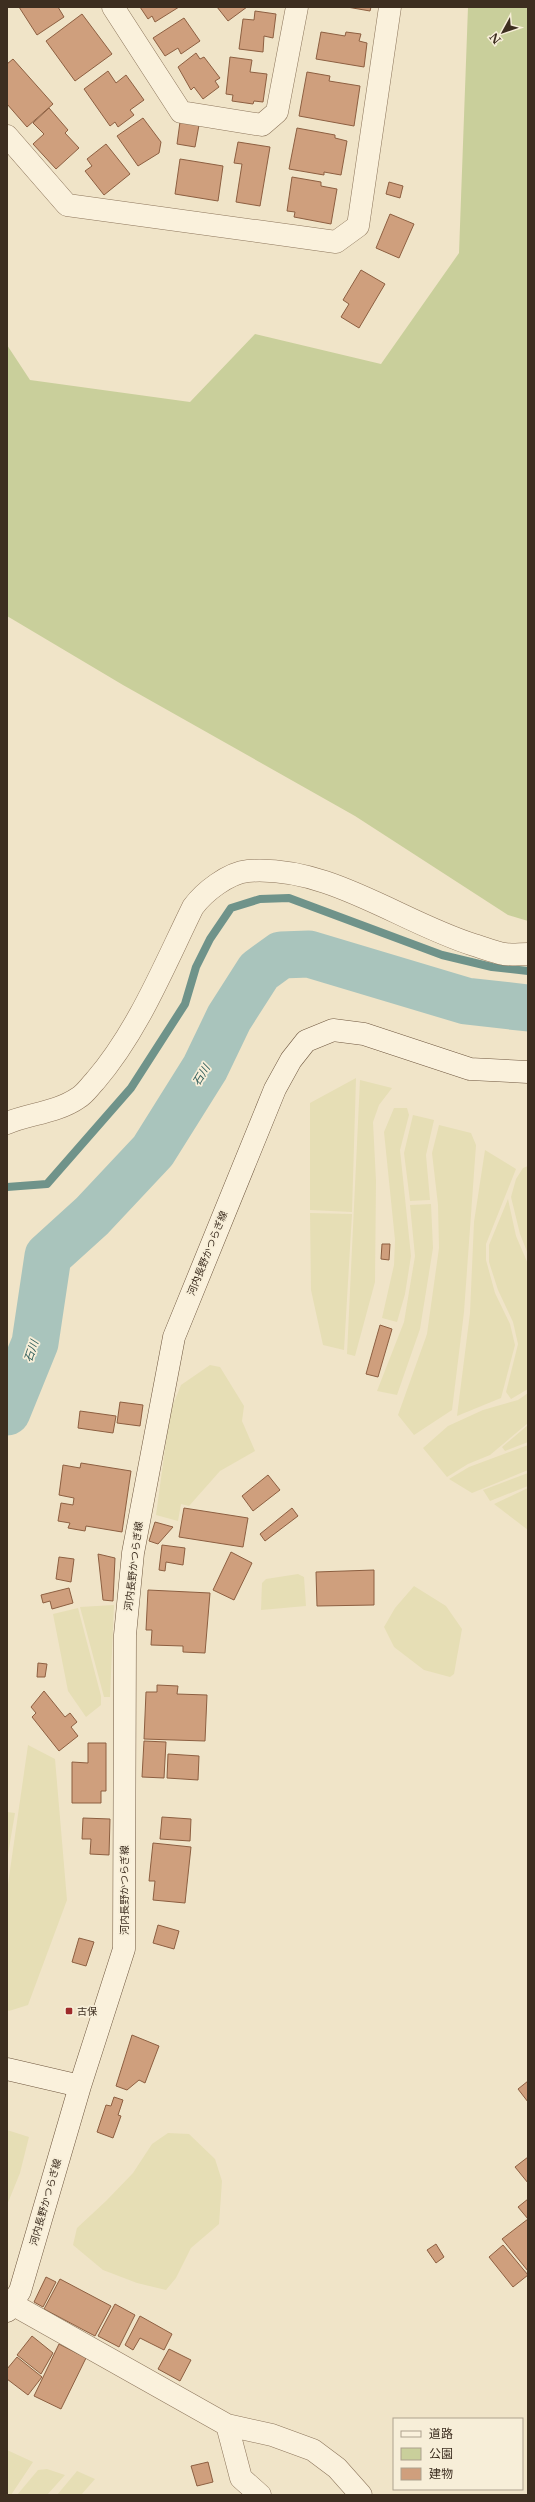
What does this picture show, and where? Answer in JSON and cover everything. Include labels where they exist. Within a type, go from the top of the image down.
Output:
[{"type":"street","points":[[113,7],[181,112],[262,125],[277,112],[297,7]]},
{"type":"street","points":[[7,136],[67,205],[336,242],[358,226],[390,7]]},
{"type":"street","points":[[7,1123],[27,1115],[69,1104],[80,1098],[106,1068],[146,1003],[193,907],[202,895],[226,879],[246,871],[288,872],[329,884],[455,939],[504,954],[528,954]]},
{"type":"street","name":"河内長野かつらぎ線","points":[[9,2308],[20,2291],[80,2086],[124,1949],[125,1634],[133,1553],[174,1336],[275,1088],[291,1060],[306,1041],[334,1030],[364,1034],[470,1069],[528,1072]]},
{"type":"street","points":[[7,2069],[80,2086]]},
{"type":"street","points":[[9,2308],[227,2425],[272,2435],[313,2450],[337,2468],[361,2495]]},
{"type":"street","points":[[227,2425],[241,2478],[260,2495]]},
{"type":"shaded area","points":[[356,1078],[352,1212],[310,1210],[310,1103]]},
{"type":"shaded area","points":[[360,1080],[392,1088],[379,1105],[373,1122],[376,1181],[375,1282],[355,1356],[347,1354]]},
{"type":"shaded area","points":[[394,1108],[407,1108],[409,1115],[400,1150],[411,1256],[405,1294],[397,1322],[382,1318],[394,1265],[395,1240],[384,1132]]},
{"type":"shaded area","points":[[413,1115],[434,1120],[426,1155],[430,1200],[410,1201],[404,1153]]},
{"type":"shaded area","points":[[439,1125],[471,1133],[476,1145],[464,1312],[452,1410],[414,1435],[398,1415],[427,1334],[439,1248],[438,1205],[432,1153]]},
{"type":"shaded area","points":[[485,1150],[516,1169],[486,1244],[486,1260],[495,1293],[510,1324],[515,1345],[501,1398],[457,1416],[470,1313],[474,1222]]},
{"type":"shaded area","points":[[528,1166],[528,1254],[520,1234],[511,1197],[516,1179],[523,1168]]},
{"type":"shaded area","points":[[508,1199],[516,1236],[528,1264],[528,1389],[511,1399],[506,1392],[518,1344],[513,1322],[498,1290],[489,1262],[489,1245]]},
{"type":"shaded area","points":[[431,1204],[433,1248],[420,1329],[397,1395],[377,1391],[404,1322],[415,1256],[410,1205]]},
{"type":"shaded area","points":[[310,1213],[352,1214],[344,1350],[323,1345],[311,1290]]},
{"type":"shaded area","points":[[210,1365],[220,1367],[244,1406],[242,1421],[255,1451],[220,1471],[189,1506],[181,1504],[178,1521],[156,1515],[170,1412],[181,1385]]},
{"type":"shaded area","points":[[528,1393],[528,1423],[490,1455],[468,1464],[447,1477],[423,1448],[448,1426],[483,1410],[518,1400]]},
{"type":"shaded area","points":[[528,1425],[528,1442],[505,1451],[502,1447]]},
{"type":"shaded area","points":[[528,1445],[528,1470],[472,1493],[449,1479],[469,1467]]},
{"type":"shaded area","points":[[528,1473],[528,1486],[490,1501],[483,1490]]},
{"type":"shaded area","points":[[528,1488],[528,1530],[494,1504]]},
{"type":"shaded area","points":[[298,1574],[304,1577],[306,1606],[261,1610],[262,1583],[266,1579]]},
{"type":"shaded area","points":[[414,1586],[446,1606],[462,1629],[454,1674],[450,1677],[424,1670],[394,1647],[384,1627],[395,1608]]},
{"type":"shaded area","points":[[114,1605],[110,1697],[104,1697],[80,1607]]},
{"type":"shaded area","points":[[78,1608],[101,1696],[101,1705],[86,1717],[68,1691],[53,1614]]},
{"type":"shaded area","points":[[28,1745],[55,1759],[67,1900],[28,2005],[9,2011],[7,2010],[7,1891]]},
{"type":"shaded area","points":[[7,1812],[15,1813],[7,1860]]},
{"type":"shaded area","points":[[7,2130],[29,2137],[20,2173],[7,2205]]},
{"type":"shaded area","points":[[168,2133],[189,2134],[215,2159],[222,2181],[219,2224],[191,2248],[176,2278],[166,2290],[137,2283],[103,2270],[73,2245],[77,2228],[133,2173],[152,2144]]},
{"type":"shaded area","points":[[7,2450],[33,2462],[11,2495],[7,2495]]},
{"type":"shaded area","points":[[47,2469],[65,2475],[47,2495],[17,2495],[38,2470]]},
{"type":"shaded area","points":[[77,2471],[95,2479],[81,2495],[57,2495]]},
{"type":"green space","points":[[468,7],[528,7],[528,921],[508,915],[355,816],[123,685],[7,616],[7,345],[30,380],[190,402],[255,334],[381,364],[459,253]]},
{"type":"building","points":[[19,7],[58,7],[64,17],[37,35]]},
{"type":"building","points":[[140,7],[179,7],[155,22],[152,16],[148,19]]},
{"type":"building","points":[[217,7],[247,7],[228,21]]},
{"type":"building","points":[[347,7],[371,7],[370,11]]},
{"type":"building","points":[[255,11],[276,14],[273,38],[264,36],[263,52],[239,49],[243,19],[254,20]]},
{"type":"building","points":[[82,14],[112,54],[75,81],[46,41]]},
{"type":"building","points":[[184,18],[200,41],[181,54],[178,48],[165,56],[153,38]]},
{"type":"building","points":[[321,32],[345,36],[346,32],[361,34],[359,41],[367,43],[364,67],[316,59]]},
{"type":"building","points":[[196,53],[200,59],[204,57],[220,78],[215,81],[219,87],[203,99],[194,87],[191,90],[178,67]]},
{"type":"building","points":[[230,57],[252,60],[250,72],[267,74],[263,102],[254,101],[253,104],[232,101],[233,95],[226,94]]},
{"type":"building","points":[[13,59],[53,104],[27,127],[7,104],[7,64]]},
{"type":"building","points":[[108,71],[116,83],[126,75],[144,100],[130,110],[134,115],[118,127],[115,122],[110,126],[84,89]]},
{"type":"building","points":[[307,72],[330,76],[329,81],[360,86],[354,126],[299,116]]},
{"type":"building","points":[[49,108],[68,130],[65,133],[79,148],[56,169],[33,144],[44,134],[33,123]]},
{"type":"building","points":[[143,118],[161,142],[159,153],[138,166],[117,136]]},
{"type":"building","points":[[180,122],[199,125],[195,147],[177,144]]},
{"type":"building","points":[[297,128],[335,135],[335,138],[347,141],[341,175],[324,172],[324,175],[289,169]]},
{"type":"building","points":[[238,142],[270,147],[260,206],[236,202],[242,164],[234,163]]},
{"type":"building","points":[[106,144],[130,174],[104,195],[85,171],[92,166],[87,159]]},
{"type":"building","points":[[180,159],[223,166],[218,201],[175,194]]},
{"type":"building","points":[[292,177],[321,182],[321,186],[337,189],[331,224],[294,217],[295,212],[287,211]]},
{"type":"building","points":[[389,182],[403,186],[400,198],[386,194]]},
{"type":"building","points":[[390,214],[414,224],[399,258],[376,248]]},
{"type":"building","points":[[361,270],[385,284],[359,328],[341,317],[349,304],[343,300]]},
{"type":"building","points":[[382,1244],[390,1244],[389,1260],[381,1259]]},
{"type":"building","points":[[380,1325],[392,1329],[378,1377],[366,1374]]},
{"type":"building","points":[[120,1402],[143,1405],[140,1426],[117,1423]]},
{"type":"building","points":[[80,1411],[116,1416],[113,1433],[78,1428]]},
{"type":"building","points":[[81,1463],[131,1471],[122,1532],[86,1526],[85,1531],[68,1528],[70,1523],[58,1521],[61,1503],[73,1505],[74,1498],[59,1495],[63,1465],[80,1468]]},
{"type":"building","points":[[268,1475],[280,1490],[253,1511],[242,1496]]},
{"type":"building","points":[[184,1508],[248,1518],[243,1547],[179,1537]]},
{"type":"building","points":[[292,1508],[298,1516],[265,1541],[260,1534]]},
{"type":"building","points":[[155,1522],[173,1527],[158,1544],[149,1541]]},
{"type":"building","points":[[162,1545],[185,1548],[183,1565],[166,1562],[165,1571],[159,1570]]},
{"type":"building","points":[[231,1552],[252,1563],[234,1600],[213,1590]]},
{"type":"building","points":[[98,1554],[115,1558],[113,1601],[103,1600]]},
{"type":"building","points":[[59,1557],[74,1559],[71,1582],[56,1579]]},
{"type":"building","points":[[374,1570],[374,1605],[317,1606],[316,1572]]},
{"type":"building","points":[[69,1588],[73,1603],[52,1609],[50,1601],[43,1603],[41,1595]]},
{"type":"building","points":[[148,1590],[210,1593],[205,1653],[183,1652],[183,1646],[151,1645],[152,1630],[146,1630]]},
{"type":"building","points":[[38,1663],[47,1664],[45,1677],[37,1677]]},
{"type":"building","points":[[157,1685],[178,1686],[177,1694],[207,1695],[205,1741],[144,1739],[146,1692],[157,1692]]},
{"type":"building","points":[[44,1691],[65,1717],[70,1713],[77,1722],[71,1727],[78,1736],[59,1751],[32,1717],[36,1713],[31,1707]]},
{"type":"building","points":[[144,1741],[166,1742],[164,1778],[142,1777]]},
{"type":"building","points":[[88,1743],[106,1743],[106,1791],[101,1791],[101,1803],[72,1803],[72,1762],[88,1763]]},
{"type":"building","points":[[168,1754],[199,1756],[198,1780],[167,1778]]},
{"type":"building","points":[[162,1817],[191,1819],[190,1841],[160,1839]]},
{"type":"building","points":[[83,1818],[110,1819],[109,1855],[90,1854],[91,1839],[82,1839]]},
{"type":"building","points":[[153,1843],[191,1847],[185,1903],[153,1900],[155,1881],[149,1881]]},
{"type":"building","points":[[158,1925],[179,1931],[174,1949],[153,1943]]},
{"type":"building","points":[[79,1938],[94,1942],[86,1966],[72,1962]]},
{"type":"building","points":[[132,2035],[159,2046],[145,2083],[139,2080],[127,2090],[116,2086]]},
{"type":"building","points":[[528,2081],[528,2102],[518,2089]]},
{"type":"building","points":[[114,2097],[123,2100],[118,2115],[121,2116],[113,2138],[97,2132],[106,2105],[111,2106]]},
{"type":"building","points":[[528,2157],[528,2183],[515,2167]]},
{"type":"building","points":[[528,2199],[528,2219],[518,2207]]},
{"type":"building","points":[[528,2219],[528,2271],[502,2239]]},
{"type":"building","points":[[436,2244],[444,2257],[436,2263],[427,2250]]},
{"type":"building","points":[[503,2245],[528,2275],[513,2287],[489,2257]]},
{"type":"building","points":[[46,2277],[56,2282],[43,2307],[34,2302]]},
{"type":"building","points":[[60,2279],[111,2306],[95,2336],[44,2309]]},
{"type":"building","points":[[115,2304],[135,2315],[119,2347],[98,2336]]},
{"type":"building","points":[[140,2316],[172,2334],[164,2350],[140,2338],[133,2350],[125,2345]]},
{"type":"building","points":[[32,2336],[53,2353],[41,2374],[17,2355]]},
{"type":"building","points":[[59,2344],[86,2358],[61,2409],[34,2396]]},
{"type":"building","points":[[169,2349],[191,2360],[180,2381],[158,2369]]},
{"type":"building","points":[[17,2357],[42,2377],[28,2395],[7,2379],[7,2369]]},
{"type":"building","points":[[208,2462],[213,2482],[197,2486],[191,2466]]},
{"type":"waterway","points":[[7,1187],[47,1184],[131,1088],[185,1004],[196,967],[210,939],[231,908],[260,899],[289,898],[442,955],[492,967],[528,971]]},
{"type":"waterway","name":"石川","points":[[7,1412],[35,1343],[48,1256],[92,1216],[153,1151],[205,1068],[229,1018],[259,971],[281,955],[309,954],[466,1001],[528,1008]]},
{"type":"place","name":"古保","points":[[69,2011]]}]
